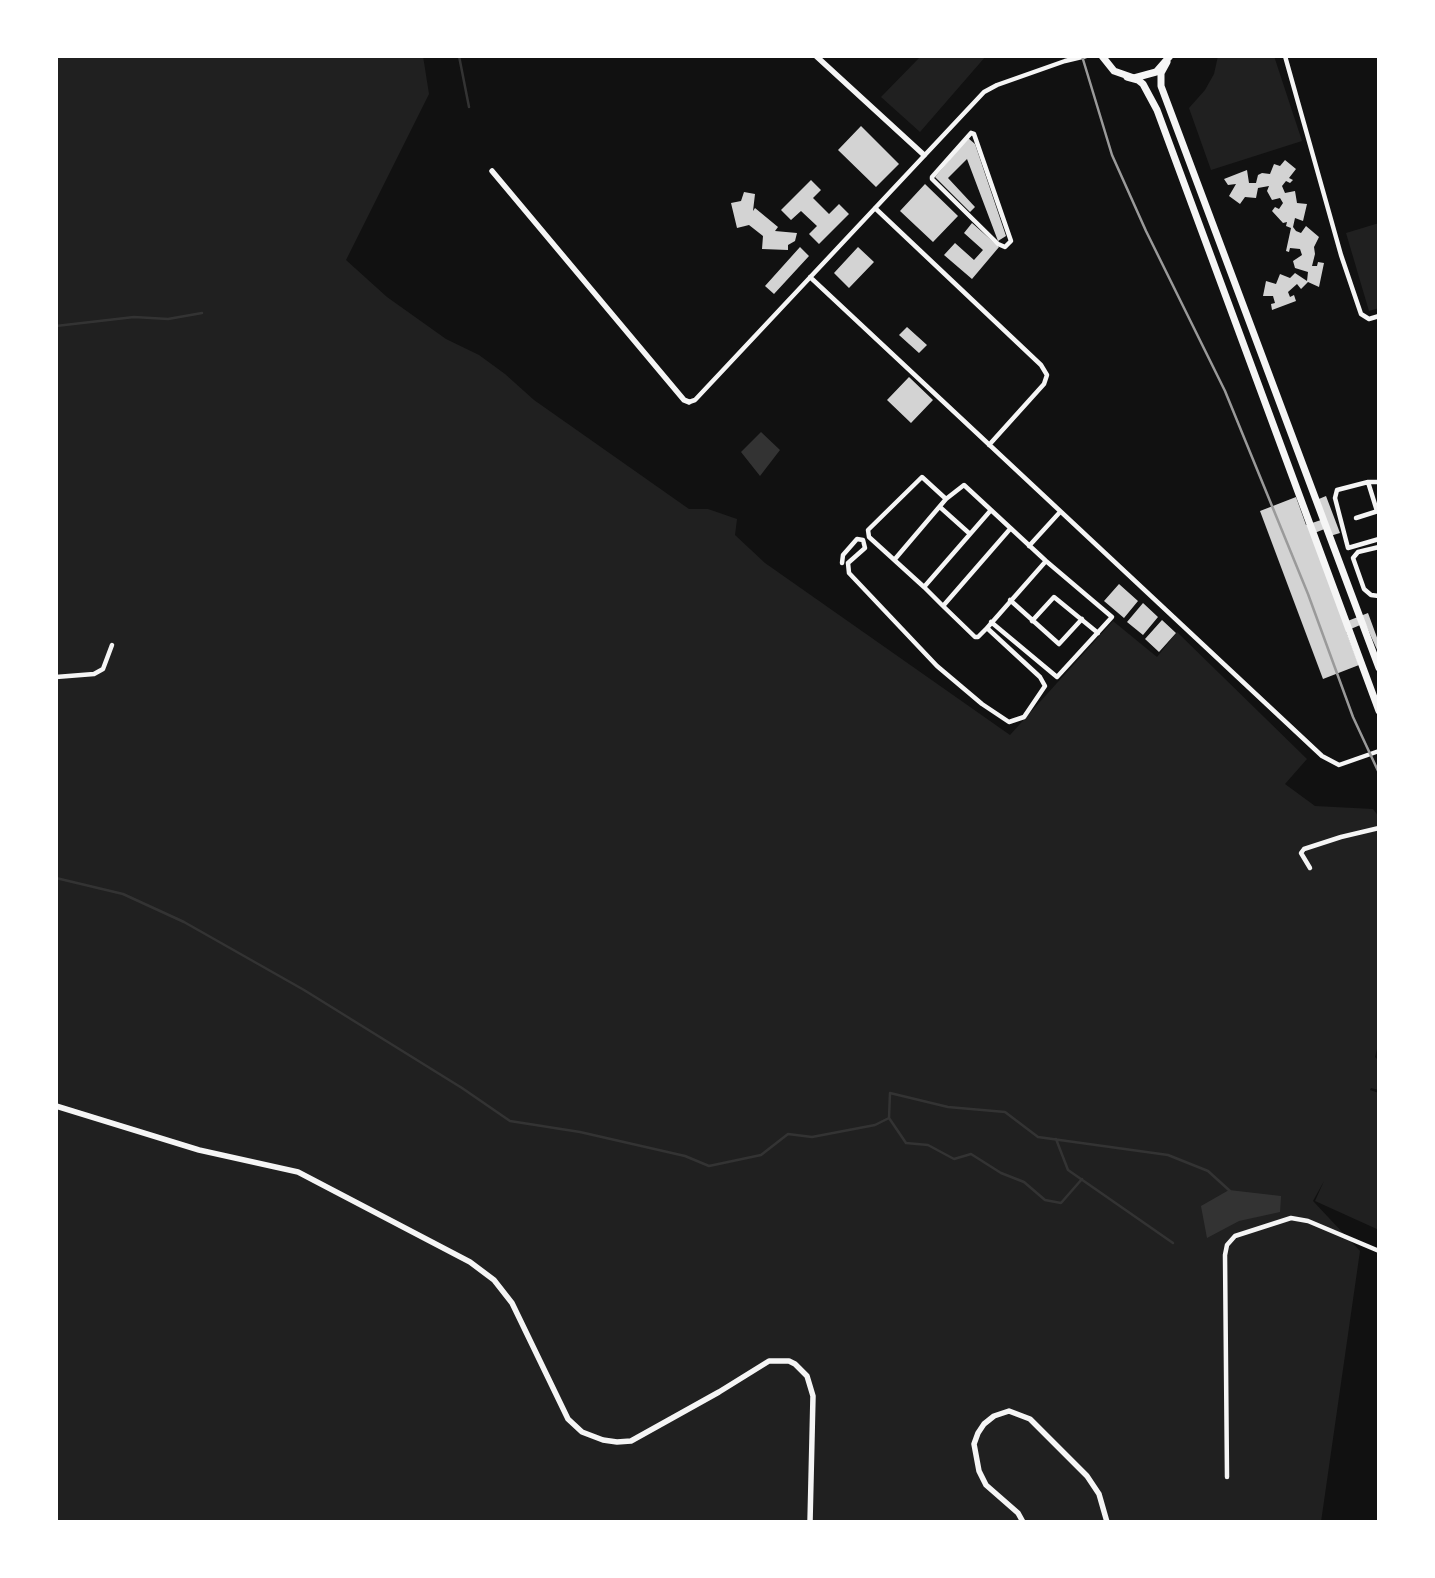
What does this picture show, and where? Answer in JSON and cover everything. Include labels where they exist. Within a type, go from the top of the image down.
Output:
[{"type":"main road","points":[[1102,56],[1114,71],[1138,80],[1143,84],[1157,110],[1379,711]]},
{"type":"main road","points":[[1127,77],[1149,76],[1168,59]]},
{"type":"main road","points":[[1168,59],[1161,73],[1161,86],[1379,668]]},
{"type":"street","points":[[816,56],[924,155]]},
{"type":"street","points":[[492,171],[684,400],[689,402],[695,400],[990,87],[1086,56]]},
{"type":"street","points":[[1285,56],[1341,255],[1361,314],[1369,319],[1379,316]]},
{"type":"street","points":[[971,133],[974,134],[1012,241],[1005,247],[1000,246],[973,219],[932,179],[932,176],[971,133]]},
{"type":"street","points":[[874,208],[1041,365],[1047,375],[1044,384],[989,445]]},
{"type":"street","points":[[810,277],[1328,760],[1344,764],[1379,751]]},
{"type":"street","points":[[946,499],[922,477],[868,530],[869,537],[924,586],[975,638],[978,637],[1046,562]]},
{"type":"street","points":[[1356,518],[1378,511],[1368,482]]},
{"type":"street","points":[[1379,482],[1368,482],[1337,490],[1335,498],[1348,548],[1379,539]]},
{"type":"street","points":[[895,560],[941,508],[946,499],[964,485],[1046,562],[1110,614],[1110,620],[1057,677],[991,622]]},
{"type":"street","points":[[941,508],[970,534]]},
{"type":"street","points":[[924,586],[991,510]]},
{"type":"street","points":[[1029,546],[1060,512]]},
{"type":"street","points":[[943,606],[1010,529]]},
{"type":"street","points":[[842,563],[843,555],[857,539],[863,540],[865,548],[848,564],[850,573],[937,666],[970,694],[1009,722],[1020,720],[1030,710],[1045,686],[1040,677],[986,628]]},
{"type":"street","points":[[1379,547],[1358,552],[1354,558],[1364,589],[1372,595],[1379,596]]},
{"type":"street","points":[[1032,621],[1054,597],[1098,633]]},
{"type":"street","points":[[1010,600],[1059,644],[1082,619]]},
{"type":"street","points":[[56,677],[94,674],[103,668],[112,645]]},
{"type":"street","points":[[1310,868],[1301,853],[1304,849],[1341,836],[1379,828]]},
{"type":"street","points":[[56,1106],[199,1150],[282,1168],[304,1175],[470,1262],[494,1280],[512,1303],[568,1419],[577,1429],[597,1438],[617,1442],[631,1441],[719,1392],[769,1361],[789,1361],[795,1364],[807,1376],[813,1396],[810,1522]]},
{"type":"street","points":[[1227,1477],[1225,1255],[1227,1245],[1235,1236],[1291,1218],[1308,1221],[1379,1251]]},
{"type":"street","points":[[1023,1522],[1018,1513],[986,1485],[979,1472],[975,1450],[978,1433],[984,1424],[994,1416],[1009,1411],[1030,1419],[1087,1476],[1099,1494],[1107,1522]]},
{"type":"shaded area","points":[[56,56],[423,56],[429,94],[346,260],[387,297],[446,339],[479,355],[505,374],[534,400],[689,509],[708,509],[737,519],[735,535],[765,563],[1010,735],[1113,621],[1157,657],[1177,632],[1307,759],[1285,784],[1315,806],[1373,809],[1379,817],[1379,1041],[1375,1057],[1379,1061],[1379,1090],[1371,1088],[1370,1090],[1379,1093],[1379,1230],[1315,1201],[1324,1181],[1313,1201],[1360,1251],[1321,1522],[56,1522]]},
{"type":"shaded area","points":[[921,56],[986,56],[920,132],[881,97]]},
{"type":"shaded area","points":[[1218,56],[1274,56],[1302,141],[1211,170],[1189,108],[1205,90],[1214,74]]},
{"type":"shaded area","points":[[1379,223],[1379,308],[1369,311],[1346,233]]},
{"type":"shaded area","points":[[761,432],[780,450],[760,476],[741,452]]},
{"type":"shaded area","points":[[1229,1190],[1281,1196],[1280,1212],[1239,1221],[1207,1238],[1201,1206]]},
{"type":"building","points":[[861,126],[899,164],[876,187],[838,150]]},
{"type":"building","points":[[968,138],[975,144],[1006,236],[998,241],[967,159],[948,178],[975,207],[970,212],[935,177]]},
{"type":"building","points":[[1285,160],[1296,169],[1289,178],[1293,180],[1290,183],[1286,181],[1282,186],[1285,193],[1295,191],[1297,203],[1307,204],[1303,221],[1295,218],[1293,227],[1301,233],[1306,226],[1319,237],[1314,247],[1315,254],[1312,266],[1317,266],[1318,262],[1324,263],[1319,287],[1308,282],[1301,289],[1297,284],[1288,292],[1290,297],[1294,295],[1296,301],[1272,310],[1271,304],[1275,303],[1273,296],[1263,296],[1266,281],[1276,284],[1280,274],[1290,278],[1295,273],[1307,281],[1308,272],[1295,268],[1293,261],[1302,255],[1300,249],[1290,248],[1289,252],[1286,251],[1291,228],[1286,226],[1287,222],[1283,223],[1272,211],[1275,207],[1279,209],[1283,203],[1280,198],[1272,200],[1267,191],[1269,186],[1258,188],[1256,198],[1245,197],[1240,204],[1229,196],[1236,184],[1228,185],[1224,179],[1247,170],[1249,183],[1256,183],[1258,175],[1262,173],[1270,174],[1274,164],[1280,166]]},
{"type":"building","points":[[811,180],[821,190],[813,198],[829,214],[839,204],[849,214],[819,244],[809,234],[817,226],[801,211],[791,220],[781,210]]},
{"type":"building","points":[[925,184],[958,216],[933,242],[900,211]]},
{"type":"building","points":[[744,192],[755,194],[753,211],[755,208],[778,227],[775,231],[797,233],[795,241],[788,245],[788,250],[762,249],[763,236],[749,225],[737,228],[731,203],[741,201]]},
{"type":"building","points":[[972,223],[999,247],[972,279],[944,255],[955,243],[974,260],[983,250],[964,233]]},
{"type":"building","points":[[800,247],[809,256],[774,294],[765,286]]},
{"type":"building","points":[[858,247],[874,262],[849,288],[834,273]]},
{"type":"building","points":[[907,327],[927,345],[919,353],[899,335]]},
{"type":"building","points":[[909,377],[933,400],[911,423],[887,400]]},
{"type":"building","points":[[1326,496],[1340,533],[1330,536],[1327,528],[1312,534],[1345,622],[1368,613],[1379,643],[1379,654],[1365,623],[1346,631],[1359,665],[1323,679],[1260,511],[1296,497],[1306,525],[1321,520],[1314,501]]},
{"type":"building","points":[[1119,584],[1138,601],[1124,618],[1104,601]]},
{"type":"building","points":[[1143,603],[1158,617],[1143,635],[1127,622]]},
{"type":"building","points":[[1162,620],[1176,633],[1159,652],[1145,639]]},
{"type":"waterway","points":[[459,56],[469,107]]},
{"type":"waterway","points":[[56,326],[134,317],[168,319],[202,313]]},
{"type":"waterway","points":[[56,878],[123,894],[184,922],[304,990],[462,1088],[510,1121],[580,1132],[685,1156],[709,1166],[761,1155],[788,1134],[812,1137],[875,1125],[889,1118],[890,1093],[948,1107],[1005,1112],[1038,1137],[1168,1155],[1208,1171],[1230,1191]]},
{"type":"waterway","points":[[889,1118],[906,1143],[928,1145],[954,1159],[971,1154],[1001,1173],[1024,1182],[1045,1200],[1061,1203],[1082,1179]]},
{"type":"waterway","points":[[1056,1139],[1068,1170],[1173,1243]]},
{"type":"railway","points":[[1082,56],[1112,155],[1146,231],[1225,391],[1308,594],[1353,717],[1379,773]]}]
